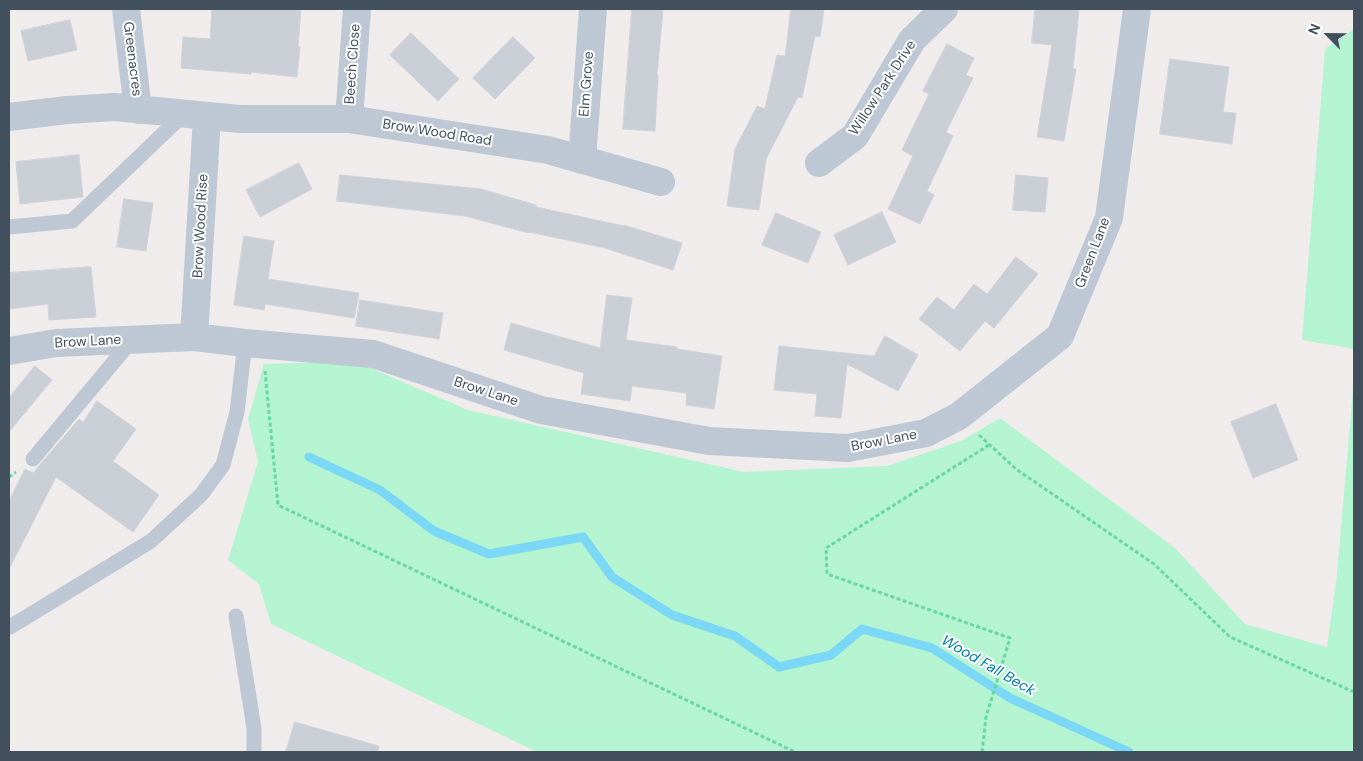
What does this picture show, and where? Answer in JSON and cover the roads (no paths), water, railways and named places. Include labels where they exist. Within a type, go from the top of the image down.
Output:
[{"type":"street","name":"Greenacres","points":[[126,9],[138,110]]},
{"type":"street","name":"Beech Close","points":[[349,119],[357,9]]},
{"type":"street","name":"Elm Grove","points":[[582,160],[593,9]]},
{"type":"street","name":"Willow Park Drive","points":[[820,163],[855,136],[912,40],[944,9]]},
{"type":"street","name":"Green Lane","points":[[959,416],[1060,336],[1109,218],[1137,9]]},
{"type":"street","name":"Brow Wood Road","points":[[9,117],[66,110],[115,107],[240,119],[349,119],[548,150],[661,182]]},
{"type":"street","name":"Brow Wood Rise","points":[[194,337],[196,115]]},
{"type":"street","name":"Brow Lane","points":[[9,351],[56,343],[194,337],[373,354],[541,410],[709,441],[848,448],[926,432],[959,416]]},
{"type":"lane","points":[[9,227],[72,221],[196,115]]},
{"type":"lane","points":[[33,459],[132,340]]},
{"type":"lane","points":[[10,627],[151,541],[201,495],[223,465],[253,343]]},
{"type":"lane","points":[[236,616],[254,728],[254,752]]},
{"type":"waterway","name":"Wood Fall Beck","points":[[309,457],[380,490],[434,531],[489,554],[583,537],[612,577],[672,615],[735,636],[779,667],[831,655],[862,629],[932,648],[1010,698],[1129,752]]}]
